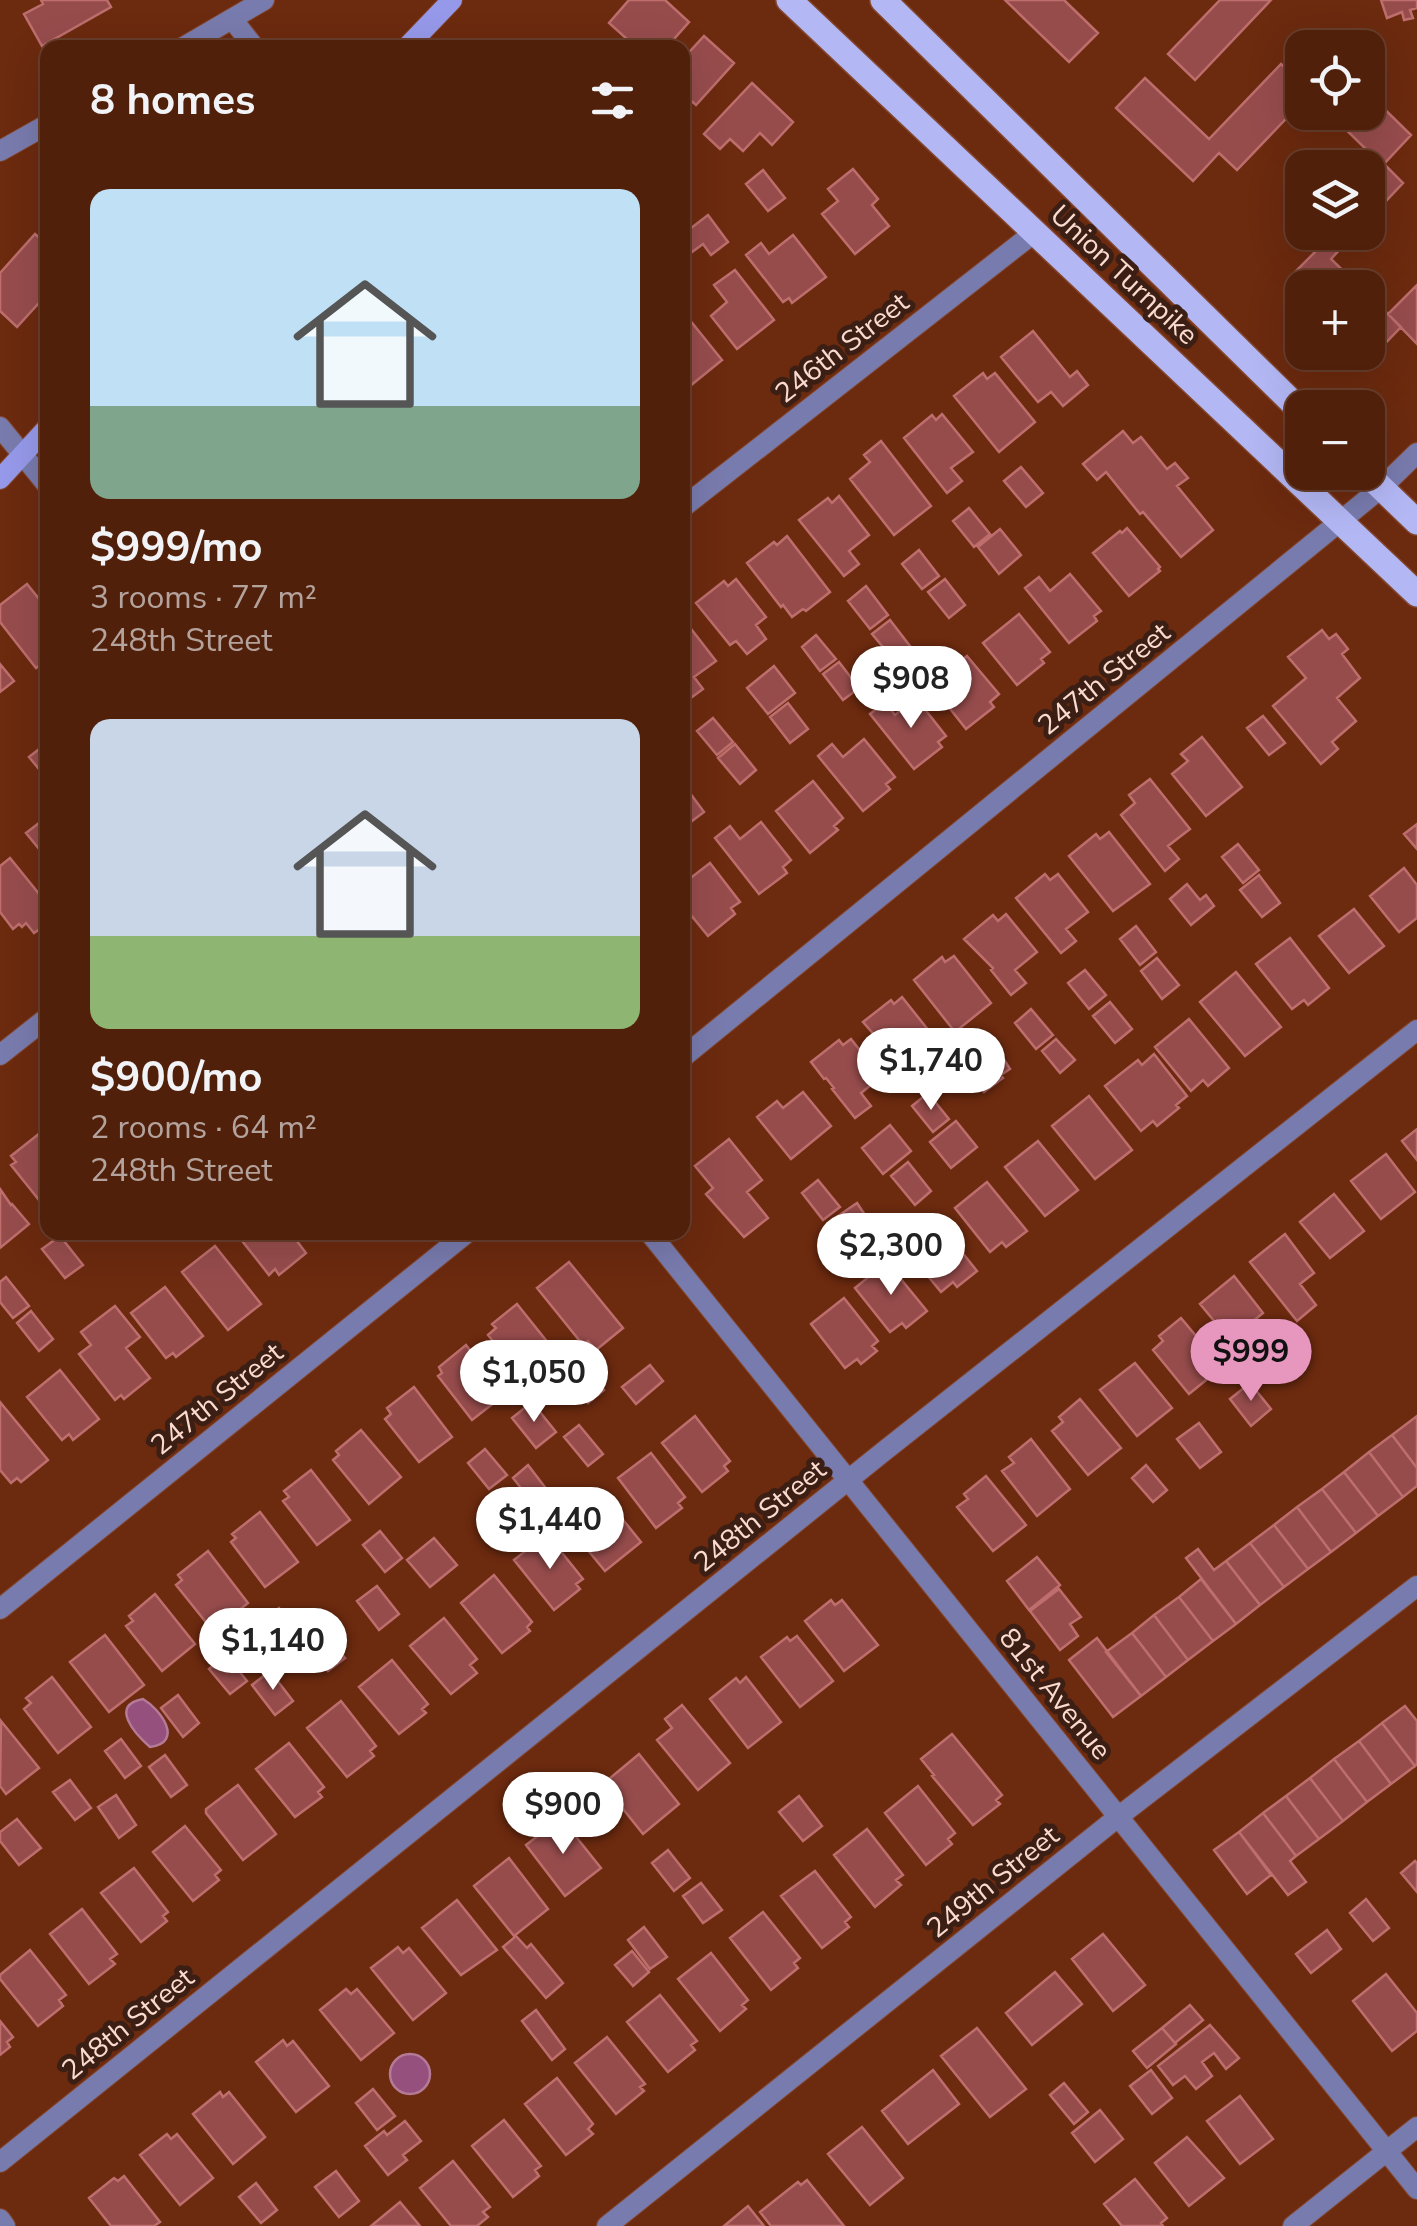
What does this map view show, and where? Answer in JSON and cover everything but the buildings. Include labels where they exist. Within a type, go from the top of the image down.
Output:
[{"type":"main road","name":"Union Turnpike","points":[[789,0],[1417,594]]},
{"type":"main road","name":"Union Turnpike","points":[[883,0],[1285,395]]},
{"type":"main road","points":[[1383,490],[1417,522]]},
{"type":"street","points":[[196,40],[264,0]]},
{"type":"street","points":[[414,40],[452,0]]},
{"type":"street","points":[[232,19],[249,40]]},
{"type":"street","points":[[0,151],[40,128]]},
{"type":"street","name":"246th Street","points":[[690,502],[1035,232]]},
{"type":"street","points":[[0,427],[40,476]]},
{"type":"street","points":[[0,479],[40,436]]},
{"type":"street","name":"247th Street","points":[[1385,472],[1417,452]]},
{"type":"street","name":"247th Street","points":[[690,1051],[1342,521],[1365,490]]},
{"type":"street","points":[[0,1055],[40,1023]]},
{"type":"street","name":"248th Street","points":[[0,2162],[848,1480],[1417,1030]]},
{"type":"street","name":"247th Street","points":[[0,1609],[458,1240]]},
{"type":"street","name":"81st Avenue","points":[[655,1240],[1417,2189]]},
{"type":"street","name":"249th Street","points":[[607,2226],[1118,1817],[1417,1586]]},
{"type":"street","points":[[1294,2226],[1417,2127]]},
{"type":"street","points":[[0,2219],[6,2226]]},
{"type":"shaded area","points":[[143,1699],[162,1717],[168,1732],[160,1744],[150,1747],[132,1728],[126,1713],[133,1702]]},
{"type":"shaded area","points":[[410,2054],[424,2060],[430,2074],[424,2088],[410,2094],[396,2088],[390,2074],[396,2060]]}]
